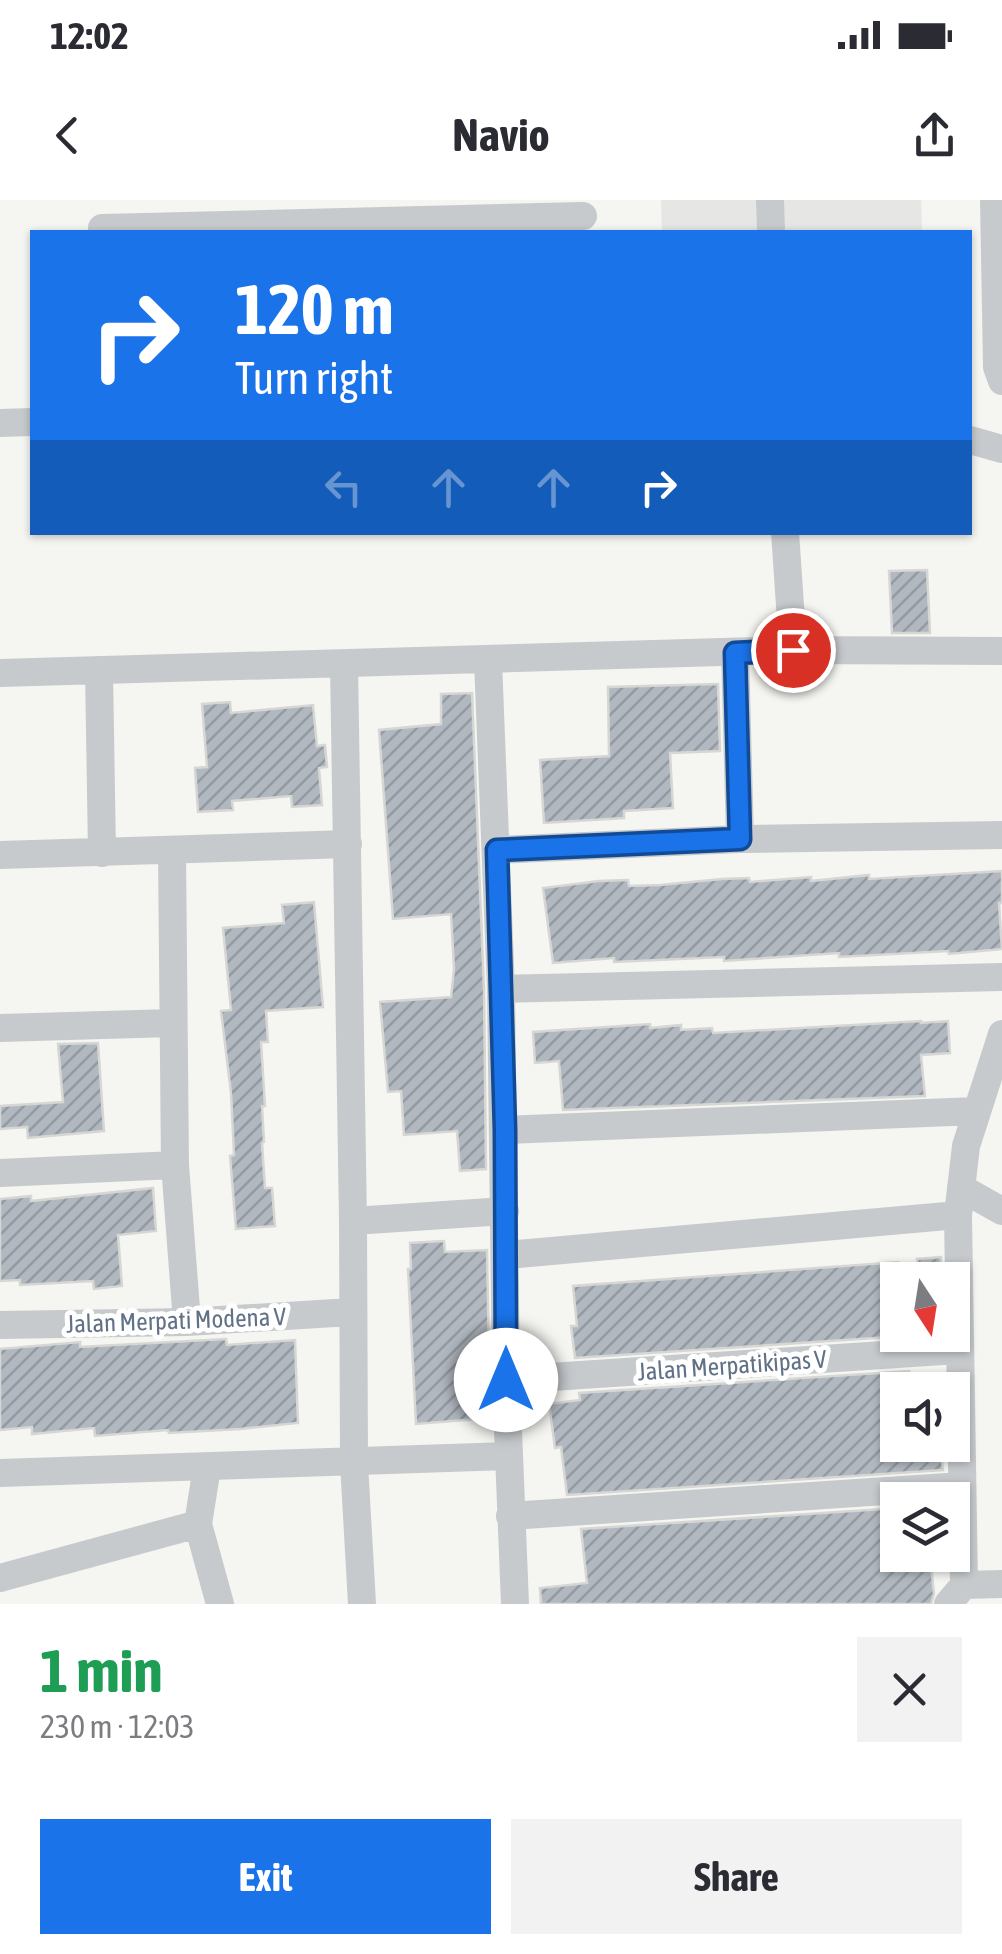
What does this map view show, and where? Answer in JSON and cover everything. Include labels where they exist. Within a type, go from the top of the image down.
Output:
[{"type":"street","points":[[770,200],[771,230]]},
{"type":"street","points":[[994,200],[999,254],[997,367],[1002,381]]},
{"type":"street","points":[[102,220],[583,216]]},
{"type":"street","points":[[0,423],[30,422]]},
{"type":"street","points":[[972,441],[1002,450]]},
{"type":"street","points":[[785,535],[793,650]]},
{"type":"street","points":[[0,673],[793,650],[1002,651]]},
{"type":"street","points":[[735,653],[740,839]]},
{"type":"street","points":[[488,661],[501,988],[506,1380],[515,1604]]},
{"type":"street","points":[[344,664],[351,1312],[362,1604]]},
{"type":"street","points":[[99,670],[102,853]]},
{"type":"street","points":[[497,850],[740,839],[1002,836]]},
{"type":"street","points":[[0,855],[348,844]]},
{"type":"street","points":[[172,852],[175,1165],[187,1322]]},
{"type":"street","points":[[501,988],[1002,976]]},
{"type":"street","points":[[0,1028],[172,1023]]},
{"type":"street","points":[[959,1262],[959,1202],[966,1146],[1002,1034]]},
{"type":"street","points":[[505,1130],[976,1110]]},
{"type":"street","points":[[0,1174],[175,1165]]},
{"type":"street","points":[[506,1255],[959,1202],[1002,1211]]},
{"type":"street","points":[[353,1221],[505,1210]]},
{"type":"street","name":"Jalan Merpati Modena V","points":[[0,1325],[187,1322],[351,1312]]},
{"type":"street","name":"Jalan Merpatikipas V","points":[[506,1380],[928,1352]]},
{"type":"street","points":[[958,1352],[961,1482]]},
{"type":"street","points":[[0,1472],[354,1464],[508,1456]]},
{"type":"street","points":[[207,1466],[198,1524],[220,1604]]},
{"type":"street","points":[[510,1516],[880,1491]]},
{"type":"street","points":[[0,1578],[198,1524]]},
{"type":"street","points":[[956,1594],[1002,1584]]},
{"type":"shaded area","points":[[661,200],[921,200],[922,230],[662,230]]},
{"type":"building","points":[[927,570],[930,633],[892,633],[889,571]]},
{"type":"building","points":[[718,684],[720,751],[670,753],[673,808],[624,811],[624,818],[544,823],[540,760],[609,756],[608,687]]},
{"type":"building","points":[[472,693],[484,989],[486,1169],[460,1171],[457,1131],[404,1135],[401,1091],[388,1092],[380,1002],[451,997],[454,969],[451,914],[393,919],[379,730],[441,724],[441,694]]},
{"type":"building","points":[[230,702],[231,713],[313,705],[317,746],[325,745],[327,767],[319,768],[322,805],[292,807],[291,796],[232,801],[233,810],[198,812],[195,768],[207,767],[202,704]]},
{"type":"building","points":[[1002,871],[1002,949],[949,954],[948,951],[839,957],[839,953],[724,961],[724,957],[614,962],[614,958],[553,963],[543,888],[599,881],[628,880],[629,886],[722,879],[749,878],[750,882],[811,877],[811,881]]},
{"type":"building","points":[[314,902],[323,1007],[266,1011],[268,1042],[261,1042],[265,1188],[272,1188],[275,1226],[236,1229],[230,1156],[234,1155],[231,1093],[221,1011],[231,1010],[223,928],[284,923],[282,905]]},
{"type":"building","points":[[948,1021],[950,1053],[921,1055],[925,1096],[563,1110],[559,1061],[535,1063],[533,1032],[650,1024],[650,1028],[681,1025],[681,1030],[712,1028],[713,1033]]},
{"type":"building","points":[[98,1043],[104,1131],[28,1138],[27,1127],[0,1129],[0,1106],[63,1102],[58,1044]]},
{"type":"building","points":[[153,1188],[156,1231],[118,1235],[122,1286],[94,1289],[93,1281],[20,1285],[20,1280],[0,1281],[0,1199],[31,1196],[31,1201]]},
{"type":"building","points":[[444,1241],[445,1252],[487,1250],[490,1418],[416,1424],[410,1243]]},
{"type":"building","points":[[941,1257],[941,1262],[917,1262]]},
{"type":"building","points":[[880,1263],[880,1338],[575,1358],[571,1326],[577,1326],[573,1286]]},
{"type":"building","points":[[226,1339],[227,1345],[295,1340],[298,1423],[95,1436],[94,1428],[32,1434],[32,1427],[0,1430],[0,1349],[80,1342],[80,1347]]},
{"type":"building","points":[[880,1373],[880,1462],[942,1462],[943,1470],[567,1495],[561,1447],[555,1448],[549,1404],[580,1400],[579,1393]]},
{"type":"building","points":[[880,1509],[880,1572],[932,1572],[934,1594],[931,1604],[541,1604],[540,1588],[587,1583],[581,1529]]},
{"type":"route","points":[[506,1380],[505,1130],[497,850],[740,839],[735,653],[793,650]]}]
